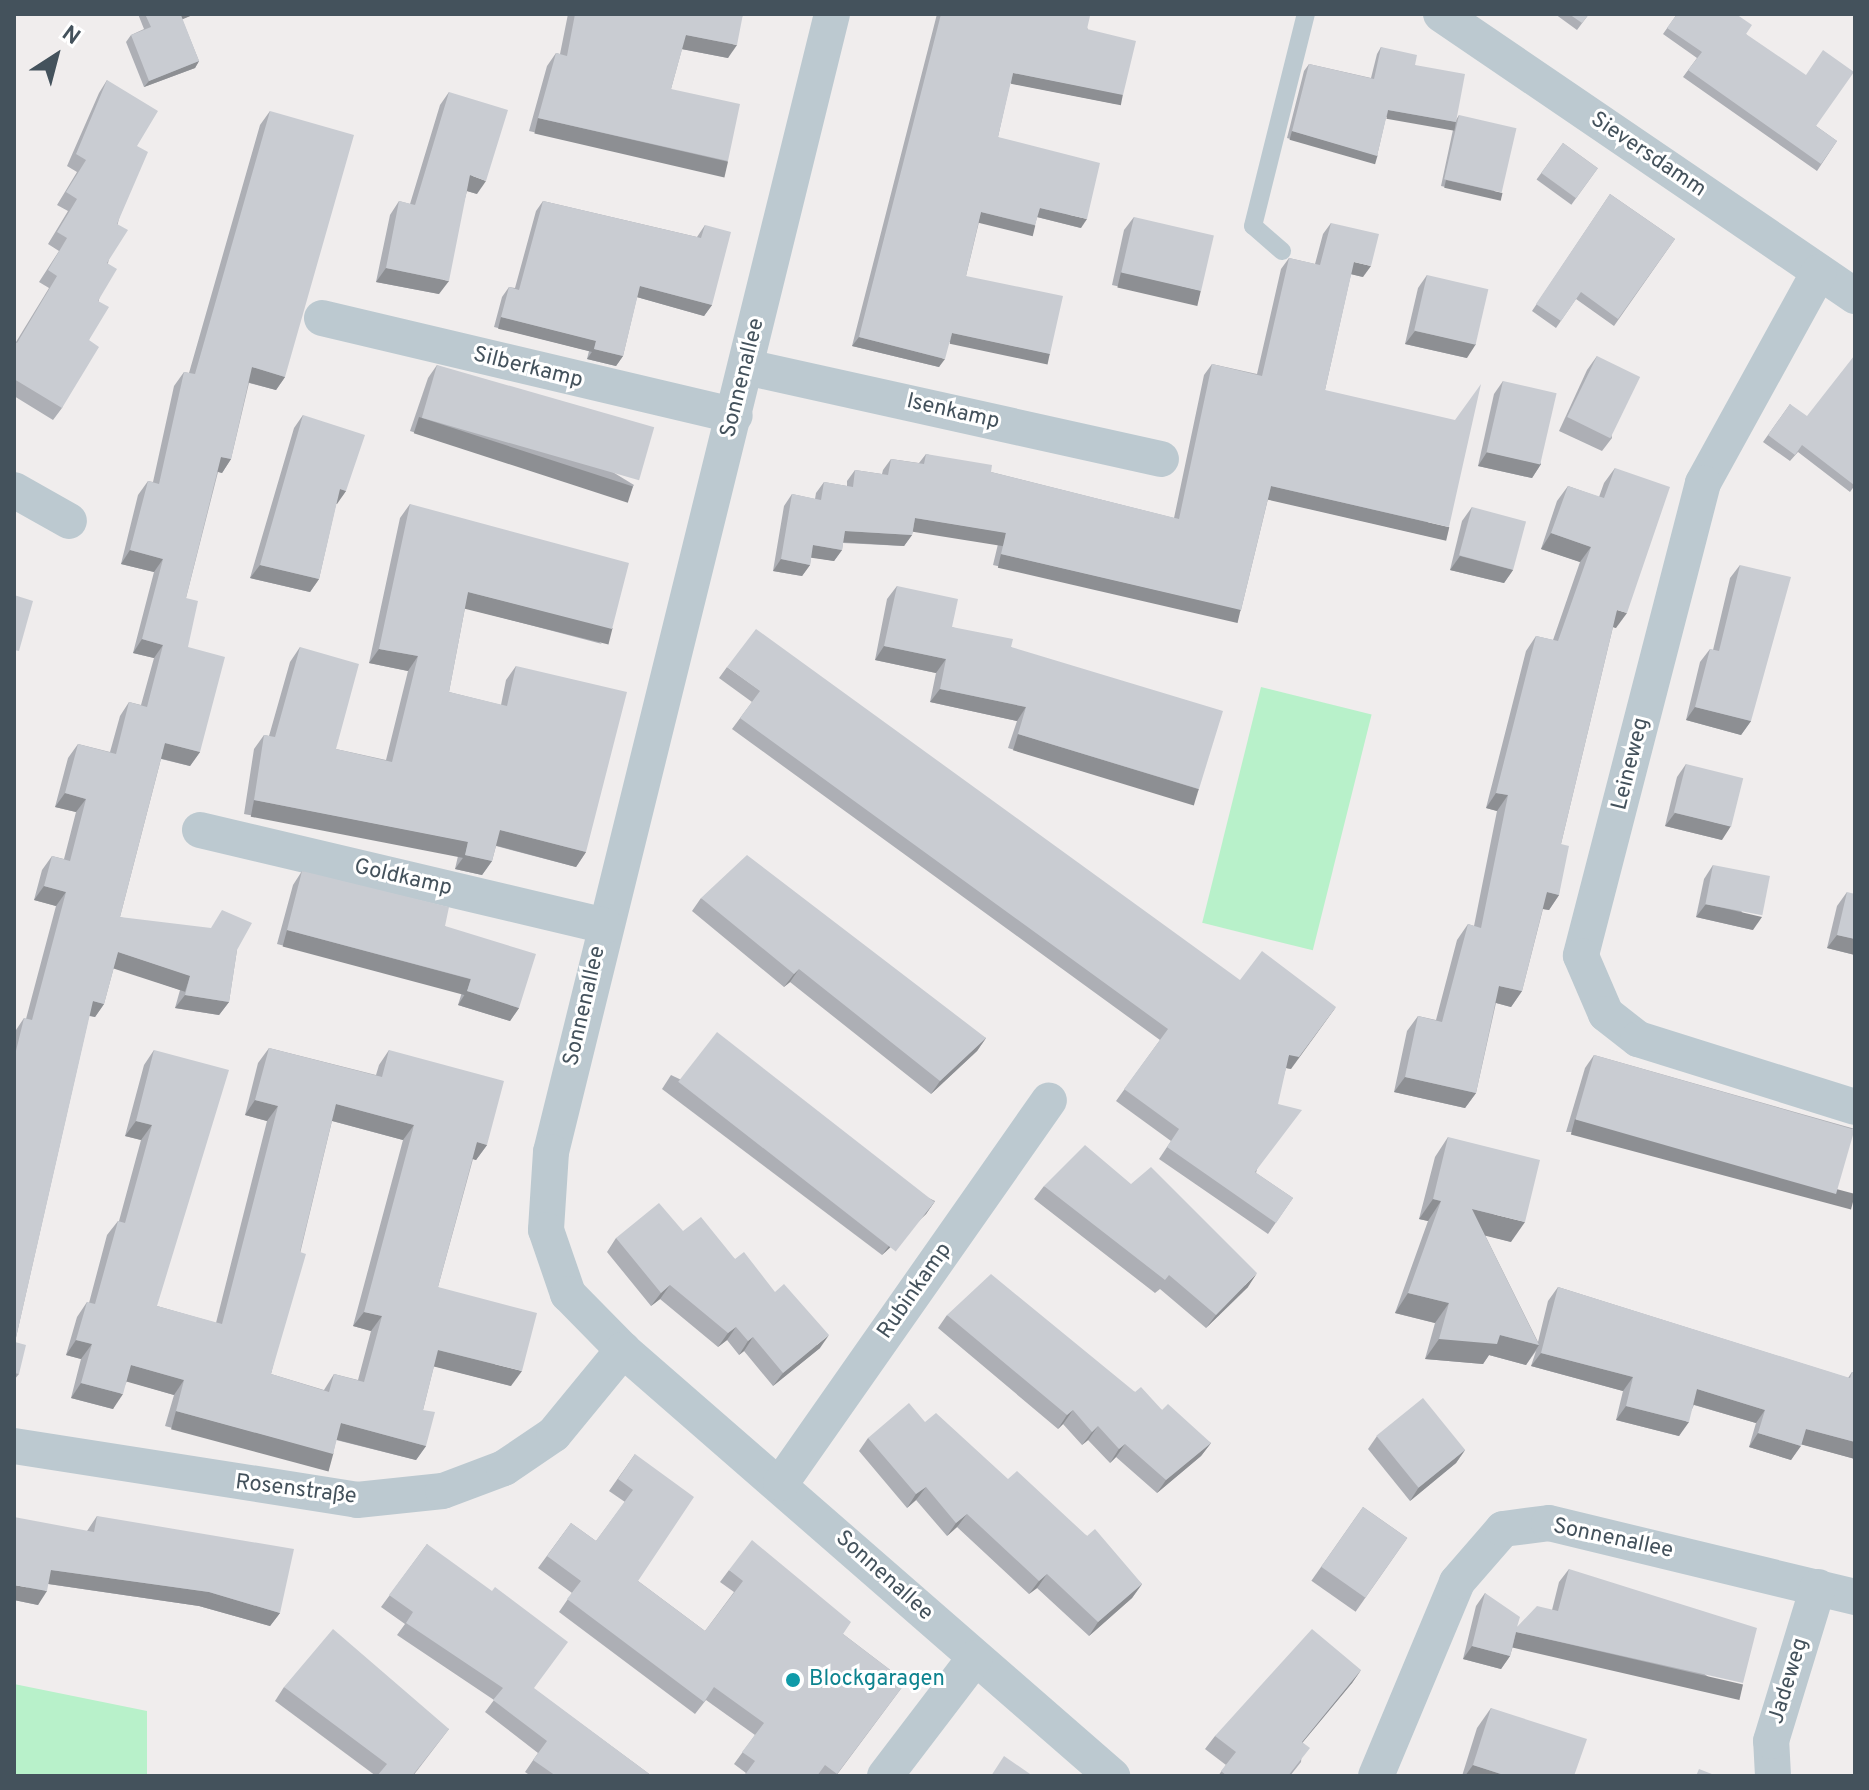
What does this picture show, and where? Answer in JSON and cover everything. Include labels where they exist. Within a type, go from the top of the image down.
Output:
[{"type":"street","name":"Sonnenallee","points":[[832,14],[551,1152],[546,1230],[568,1294],[623,1350],[781,1483],[975,1658],[1112,1776]]},
{"type":"street","name":"Sieversdamm","points":[[1441,14],[1855,296]]},
{"type":"street","name":"Leineweg","points":[[1819,272],[1703,483],[1581,956],[1606,1014],[1638,1039],[1855,1107]]},
{"type":"street","name":"Silberkamp","points":[[322,318],[735,416]]},
{"type":"street","name":"Isenkamp","points":[[746,367],[1161,459]]},
{"type":"street","points":[[14,490],[69,521]]},
{"type":"street","name":"Goldkamp","points":[[200,830],[605,926]]},
{"type":"street","name":"Rubinkamp","points":[[781,1483],[1049,1100]]},
{"type":"street","name":"Rosenstraße","points":[[14,1446],[357,1500],[443,1491],[504,1468],[554,1434],[623,1350]]},
{"type":"street","name":"Sonnenallee","points":[[1376,1776],[1457,1582],[1503,1529],[1549,1523],[1855,1597]]},
{"type":"street","name":"Jadeweg","points":[[1773,1776],[1771,1741],[1818,1587]]},
{"type":"street","points":[[885,1776],[975,1658]]},
{"type":"lane","points":[[1282,251],[1253,226],[1306,14]]},
{"type":"green space","points":[[1261,687],[1372,715],[1313,950],[1202,923]]},
{"type":"green space","points":[[14,1684],[147,1711],[147,1776],[14,1776]]},
{"type":"building","points":[[145,14],[183,14],[199,61],[149,81],[131,35],[151,27]]},
{"type":"building","points":[[575,14],[743,14],[737,45],[686,35],[671,89],[740,104],[728,161],[538,118],[556,53],[567,56]]},
{"type":"building","points":[[941,14],[1082,14],[1090,16],[1087,29],[1136,41],[1123,95],[1013,73],[998,137],[1100,163],[1087,219],[1040,208],[1035,225],[981,212],[966,276],[1063,296],[1050,354],[952,333],[945,359],[859,337]]},
{"type":"building","points":[[1569,14],[1589,14],[1582,23]]},
{"type":"building","points":[[1677,14],[1736,14],[1752,25],[1746,34],[1806,75],[1823,50],[1854,72],[1816,126],[1837,141],[1821,164],[1688,70],[1702,52],[1667,28]]},
{"type":"building","points":[[1381,47],[1417,55],[1415,65],[1465,74],[1456,122],[1388,110],[1377,156],[1292,131],[1309,64],[1374,79]]},
{"type":"building","points":[[107,80],[158,111],[137,146],[148,152],[117,224],[128,230],[107,263],[117,269],[98,301],[109,307],[89,340],[99,347],[62,408],[14,379],[14,341],[17,343],[57,276],[48,270],[67,238],[57,232],[77,199],[66,192],[86,160],[76,154]]},
{"type":"building","points":[[449,92],[508,110],[486,181],[470,175],[449,281],[386,268],[399,201],[415,205]]},
{"type":"building","points":[[270,111],[354,135],[285,377],[252,367],[231,459],[221,457],[186,598],[198,601],[188,647],[225,657],[200,752],[165,743],[120,917],[211,928],[222,910],[252,923],[237,950],[229,1002],[185,995],[190,976],[118,952],[104,1004],[93,1001],[15,1342],[26,1345],[19,1374],[14,1373],[14,1059],[24,1018],[32,1020],[66,892],[44,886],[52,856],[70,861],[86,799],[65,793],[78,744],[116,754],[129,702],[147,707],[163,645],[142,639],[163,559],[130,550],[148,481],[159,484],[184,372],[195,374]]},
{"type":"building","points":[[1459,115],[1516,128],[1502,193],[1444,179]]},
{"type":"building","points":[[1563,143],[1598,168],[1576,198],[1541,173]]},
{"type":"building","points":[[1610,194],[1675,239],[1618,319],[1581,292],[1561,321],[1536,304]]},
{"type":"building","points":[[543,201],[701,238],[705,225],[731,232],[712,305],[640,286],[623,356],[594,349],[596,341],[501,317],[509,287],[519,290]]},
{"type":"building","points":[[1134,217],[1214,235],[1201,291],[1121,273]]},
{"type":"building","points":[[1331,223],[1379,234],[1371,266],[1354,262],[1325,390],[1455,420],[1481,384],[1449,527],[1271,486],[1241,610],[1001,554],[1006,533],[915,518],[912,535],[845,531],[842,550],[813,545],[810,565],[781,559],[792,494],[821,500],[824,482],[853,487],[855,470],[888,475],[891,459],[924,464],[926,454],[992,465],[991,472],[1179,519],[1212,364],[1262,376],[1289,258],[1320,265]]},
{"type":"building","points":[[1427,275],[1488,289],[1476,345],[1414,331]]},
{"type":"building","points":[[1597,356],[1640,377],[1610,438],[1567,417]]},
{"type":"building","points":[[1854,356],[1854,485],[1802,445],[1795,455],[1768,435],[1790,404],[1807,416]]},
{"type":"building","points":[[437,365],[654,427],[639,480],[422,418]]},
{"type":"building","points":[[1503,381],[1557,393],[1540,465],[1487,452]]},
{"type":"building","points":[[303,415],[365,435],[346,491],[340,489],[319,579],[260,565]]},
{"type":"building","points":[[1615,468],[1670,487],[1627,613],[1617,610],[1561,844],[1569,846],[1559,895],[1547,892],[1522,991],[1499,986],[1476,1093],[1405,1077],[1418,1016],[1442,1022],[1468,924],[1481,928],[1508,795],[1496,793],[1536,636],[1558,641],[1591,547],[1551,533],[1568,486],[1604,498]]},
{"type":"building","points":[[410,504],[629,563],[612,629],[468,592],[449,692],[507,706],[516,666],[627,692],[586,852],[500,830],[492,861],[465,855],[468,842],[254,800],[264,735],[275,737],[300,647],[359,664],[336,749],[392,762],[418,656],[379,649]]},
{"type":"building","points":[[1472,507],[1526,521],[1513,570],[1459,555]]},
{"type":"building","points":[[1740,565],[1791,577],[1751,721],[1695,707],[1710,649],[1719,651]]},
{"type":"building","points":[[897,586],[958,599],[952,627],[1013,639],[1011,647],[1223,711],[1199,789],[1018,734],[1026,707],[940,689],[946,659],[884,646]]},
{"type":"building","points":[[14,595],[33,601],[19,651],[14,650]]},
{"type":"building","points":[[756,629],[1240,980],[1262,951],[1336,1007],[1299,1057],[1289,1055],[1278,1104],[1302,1110],[1255,1172],[1293,1198],[1276,1223],[1167,1147],[1179,1129],[1124,1089],[1168,1029],[740,718],[760,691],[727,667]]},
{"type":"building","points":[[1686,764],[1743,778],[1731,827],[1674,813]]},
{"type":"building","points":[[747,855],[986,1038],[940,1081],[799,969],[794,974],[701,898]]},
{"type":"building","points":[[1713,865],[1770,876],[1762,915],[1705,904]]},
{"type":"building","points":[[302,871],[449,907],[445,926],[536,954],[519,1008],[467,991],[471,979],[287,930]]},
{"type":"building","points":[[1847,892],[1855,894],[1855,939],[1837,935]]},
{"type":"building","points":[[717,1032],[934,1202],[896,1252],[678,1082]]},
{"type":"building","points":[[269,1048],[382,1077],[389,1050],[504,1081],[487,1145],[477,1142],[438,1287],[537,1313],[522,1371],[438,1350],[423,1410],[435,1412],[426,1446],[341,1423],[333,1454],[176,1411],[184,1380],[131,1365],[123,1394],[81,1383],[92,1344],[76,1340],[87,1302],[95,1304],[118,1221],[125,1223],[152,1125],[136,1121],[154,1050],[229,1070],[157,1306],[222,1324],[278,1106],[255,1100]],"holes":[[[336,1104],[414,1125],[364,1312],[382,1316],[364,1382],[334,1374],[329,1392],[271,1374],[306,1254],[300,1252]]]},
{"type":"building","points":[[1594,1055],[1855,1130],[1836,1194],[1576,1119]]},
{"type":"building","points":[[1448,1137],[1540,1160],[1525,1222],[1472,1209],[1539,1345],[1500,1335],[1497,1344],[1439,1339],[1449,1303],[1408,1293],[1441,1201],[1433,1199]]},
{"type":"building","points":[[1085,1145],[1131,1184],[1151,1167],[1257,1273],[1216,1315],[1169,1275],[1165,1280],[1044,1186]]},
{"type":"building","points":[[659,1203],[683,1231],[701,1217],[735,1259],[744,1252],[775,1292],[784,1284],[829,1335],[783,1373],[753,1337],[748,1341],[736,1327],[728,1333],[670,1285],[661,1293],[616,1238]]},
{"type":"building","points":[[991,1274],[1135,1392],[1141,1387],[1162,1410],[1168,1404],[1211,1443],[1166,1480],[1125,1444],[1119,1449],[1098,1426],[1092,1432],[1073,1410],[1067,1415],[947,1315]]},
{"type":"building","points":[[1558,1287],[1850,1378],[1852,1372],[1855,1373],[1855,1442],[1806,1429],[1801,1446],[1758,1433],[1765,1410],[1697,1389],[1689,1422],[1626,1406],[1633,1377],[1541,1353]]},
{"type":"building","points":[[1423,1398],[1465,1450],[1419,1488],[1376,1436]]},
{"type":"building","points":[[909,1403],[925,1422],[936,1413],[1008,1479],[1017,1471],[1087,1536],[1095,1529],[1142,1584],[1098,1622],[1047,1574],[1039,1581],[967,1514],[956,1523],[926,1487],[916,1494],[868,1438]]},
{"type":"building","points":[[635,1454],[694,1497],[638,1581],[705,1631],[743,1581],[729,1570],[752,1540],[851,1622],[843,1634],[906,1682],[837,1774],[825,1765],[817,1776],[744,1776],[755,1761],[742,1752],[764,1723],[714,1687],[704,1702],[567,1599],[581,1581],[547,1556],[571,1523],[596,1541],[633,1490],[618,1479]]},
{"type":"building","points":[[1363,1507],[1407,1538],[1365,1598],[1321,1567]]},
{"type":"building","points":[[97,1516],[294,1549],[280,1613],[209,1592],[51,1570],[47,1591],[14,1585],[14,1517],[94,1532]]},
{"type":"building","points":[[427,1544],[492,1591],[495,1587],[568,1642],[534,1688],[652,1776],[556,1776],[533,1760],[547,1741],[493,1700],[503,1688],[406,1623],[413,1612],[389,1595]]},
{"type":"building","points":[[1569,1569],[1757,1628],[1743,1683],[1516,1632],[1510,1656],[1472,1646],[1485,1593],[1520,1617],[1517,1627],[1537,1606],[1558,1611]]},
{"type":"building","points":[[333,1629],[449,1729],[412,1776],[377,1776],[387,1764],[284,1687]]},
{"type":"building","points":[[1312,1629],[1361,1670],[1302,1742],[1310,1748],[1288,1776],[1227,1776],[1221,1771],[1236,1752],[1215,1736]]},
{"type":"building","points":[[1491,1708],[1587,1739],[1574,1776],[1507,1776],[1473,1765]]},
{"type":"building","points":[[1004,1756],[1033,1776],[991,1776]]},
{"type":"building","points":[[1699,1769],[1717,1776],[1696,1776]]},
{"type":"place","name":"Blockgaragen","points":[[793,1680]]}]
